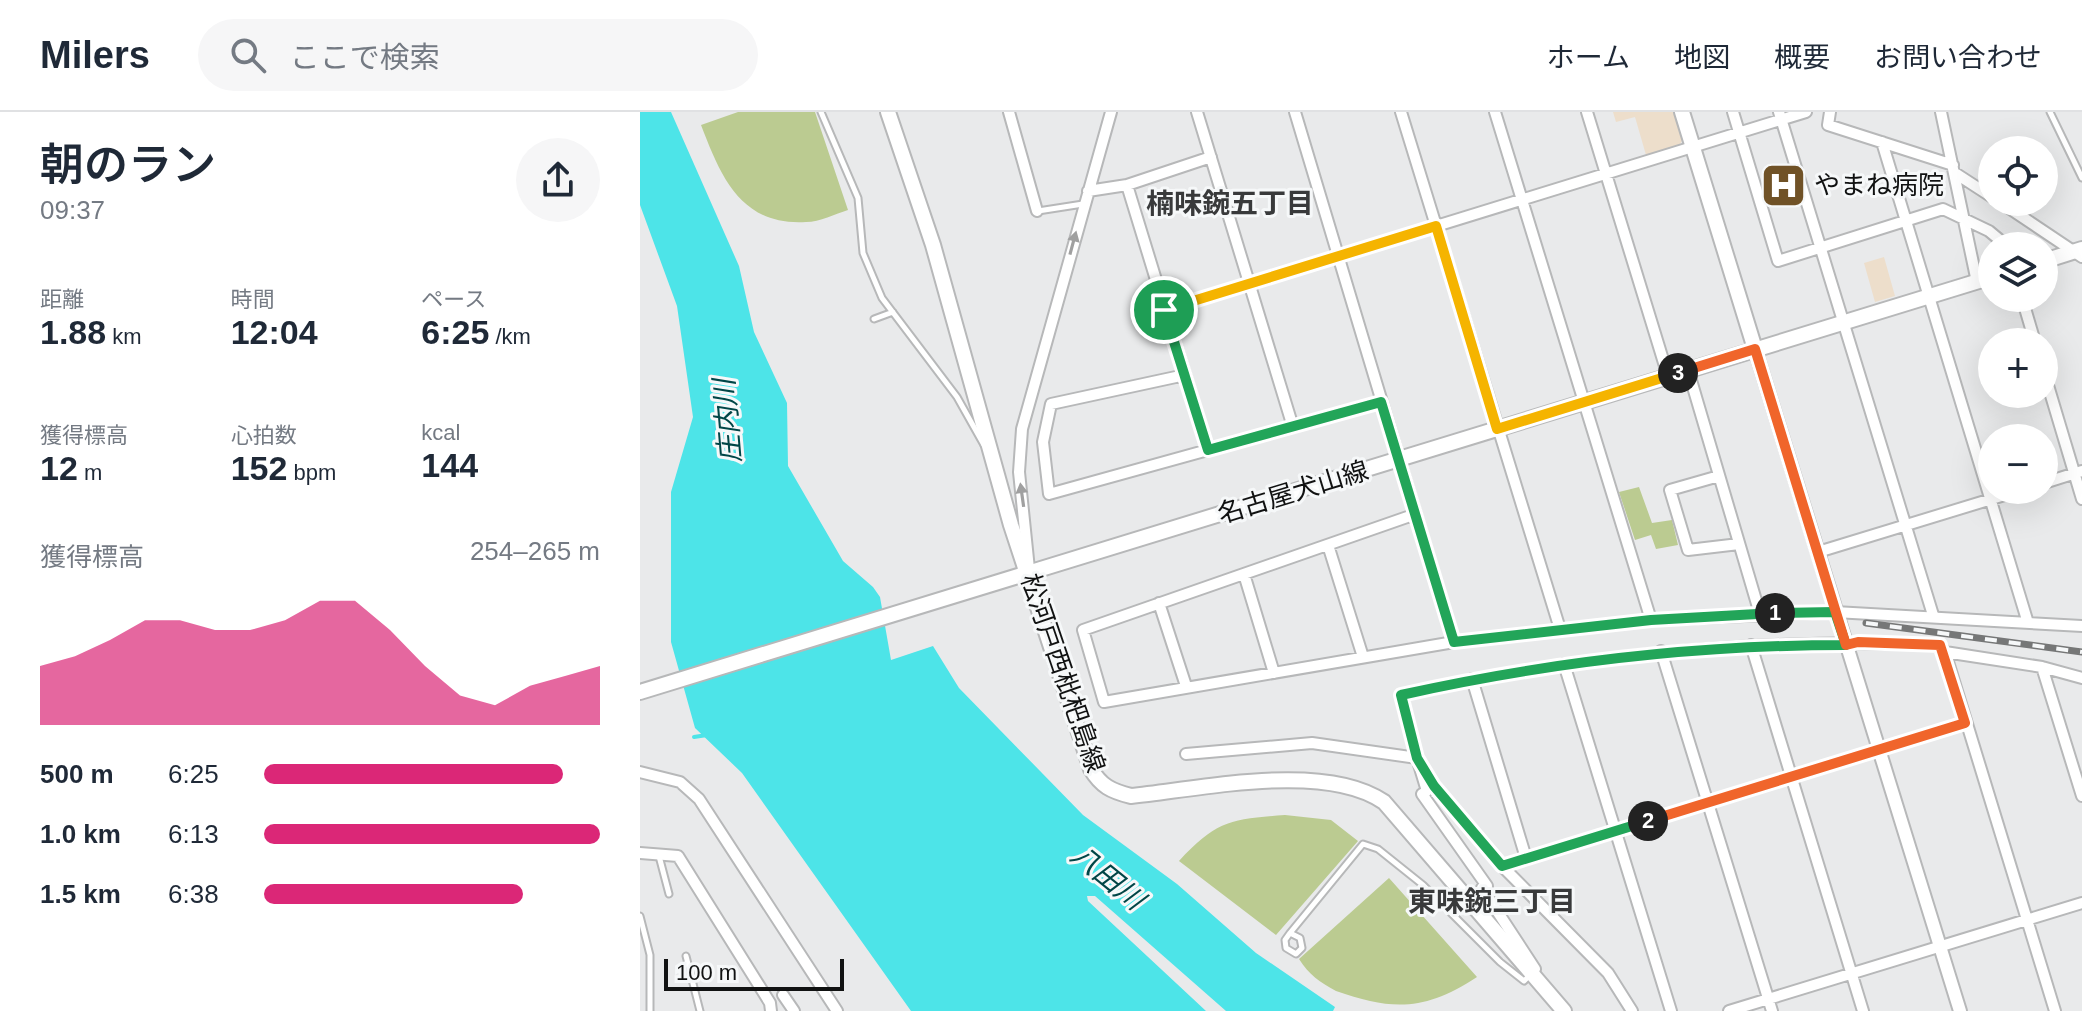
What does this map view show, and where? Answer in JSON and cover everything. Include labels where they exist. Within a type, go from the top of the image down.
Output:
[{"type":"main road","name":"松河戸西枇杷島線","points":[[888,112],[933,245],[1011,525],[1091,769],[1099,783],[1113,792],[1131,796],[1307,782],[1343,785],[1373,794],[1384,802],[1564,1011]]},
{"type":"main road","points":[[1682,112],[1755,349]]},
{"type":"main road","points":[[2058,258],[2080,252]]},
{"type":"main road","name":"名古屋犬山線","points":[[640,692],[1977,282]]},
{"type":"street","points":[[1009,112],[1037,211]]},
{"type":"street","points":[[1029,573],[1019,472],[1022,429],[1111,112]]},
{"type":"street","points":[[1197,112],[1293,427]]},
{"type":"street","points":[[1295,112],[1413,515],[1454,642]]},
{"type":"street","points":[[1401,112],[1560,629]]},
{"type":"street","points":[[1495,112],[1651,620]]},
{"type":"street","points":[[1587,112],[1668,376]]},
{"type":"street","points":[[1733,112],[1778,261],[1943,209],[1990,232]]},
{"type":"street","points":[[1164,310],[1693,148],[1780,116],[1806,112]]},
{"type":"street","points":[[1830,112],[1828,125],[1954,169],[1978,187]]},
{"type":"street","points":[[1941,112],[1977,282]]},
{"type":"street","points":[[1780,116],[1933,615]]},
{"type":"street","points":[[1882,142],[1978,461]]},
{"type":"street","points":[[1088,191],[1127,185],[1211,157]]},
{"type":"street","points":[[1127,185],[1208,450]]},
{"type":"street","points":[[2022,216],[2080,252]]},
{"type":"street","points":[[1755,349],[1960,1011]]},
{"type":"street","points":[[1688,370],[1760,614]]},
{"type":"street","points":[[1185,375],[1051,404],[1043,442],[1049,494],[1381,402]]},
{"type":"street","points":[[2056,408],[2078,472],[2082,499]]},
{"type":"street","points":[[2058,478],[2078,472]]},
{"type":"street","points":[[1719,476],[1670,490],[1688,550],[1739,544]]},
{"type":"street","points":[[1818,552],[1978,504]]},
{"type":"street","points":[[1991,504],[2028,623]]},
{"type":"street","points":[[1413,515],[1083,630],[1104,702],[1454,642],[1651,620],[1835,612],[1933,615],[2082,626]]},
{"type":"street","points":[[1328,545],[1363,657]]},
{"type":"street","points":[[1244,574],[1274,673]]},
{"type":"street","points":[[1159,603],[1186,686]]},
{"type":"street","points":[[1532,973],[1536,970],[1482,888],[1487,886],[1422,794],[1427,791],[1401,695],[1472,679],[1661,651],[1751,645],[1846,645],[1858,642],[1940,645],[1945,652],[2055,1011]]},
{"type":"street","points":[[1751,645],[1863,1011]]},
{"type":"street","points":[[1661,651],[1772,1011]]},
{"type":"street","points":[[1945,652],[2042,667],[2082,678]]},
{"type":"street","points":[[1564,664],[1671,1011]]},
{"type":"street","points":[[2042,667],[2082,796]]},
{"type":"street","points":[[1472,679],[1526,858]]},
{"type":"street","points":[[1502,866],[1965,723]]},
{"type":"street","points":[[1186,754],[1312,743],[1417,758]]},
{"type":"street","points":[[1417,758],[1434,786],[1502,866],[1608,973],[1632,1011]]},
{"type":"street","points":[[640,772],[680,782],[699,799],[837,1011]]},
{"type":"street","points":[[640,853],[678,856],[770,1003],[771,1011]]},
{"type":"street","points":[[1729,1011],[2082,903]]},
{"type":"street","points":[[783,995],[794,1011]]},
{"type":"lane","points":[[821,112],[858,198],[863,253],[882,298],[957,397],[973,431],[994,458]]},
{"type":"lane","points":[[2050,112],[2082,178]]},
{"type":"lane","points":[[1037,211],[1084,204]]},
{"type":"lane","points":[[874,319],[893,312]]},
{"type":"lane","points":[[1290,933],[1363,844],[1378,849],[1423,885],[1500,962],[1524,981],[1532,973]]},
{"type":"lane","points":[[659,855],[669,894]]},
{"type":"lane","points":[[640,916],[650,955],[650,1011]]},
{"type":"lane","points":[[686,956],[700,1011]]},
{"type":"shaded area","points":[[1613,112],[1675,112],[1683,139],[1679,146],[1646,155],[1635,117],[1616,122]]},
{"type":"shaded area","points":[[1884,257],[1895,296],[1875,302],[1864,263]]},
{"type":"green space","points":[[738,112],[815,112],[848,210],[806,222],[765,216],[749,207],[726,180],[701,125]]},
{"type":"green space","points":[[1639,487],[1652,523],[1672,520],[1678,545],[1656,549],[1651,535],[1635,540],[1619,492]]},
{"type":"green space","points":[[1285,815],[1331,820],[1358,841],[1276,935],[1179,861],[1204,837],[1226,824]]},
{"type":"green space","points":[[1389,878],[1477,977],[1425,1002],[1392,1004],[1336,991],[1307,969],[1299,959]]},
{"type":"water","points":[[640,112],[671,112],[739,266],[754,332],[787,403],[788,466],[843,561],[880,597],[891,660],[933,646],[959,688],[1083,815],[1177,884],[1256,953],[1335,1007],[1333,1011],[1226,1011],[1095,896],[1087,896],[1088,901],[1206,1011],[911,1011],[742,773],[695,728],[671,642],[671,492],[693,417],[677,306],[640,205]]},
{"type":"waterway","points":[[694,737],[707,735]]},
{"type":"railway","points":[[1866,623],[2082,652]]},
{"type":"place","name":"やまね病院","points":[[1783,185]]},
{"type":"district","name":"楠味鋺五丁目","points":[[1230,203]]},
{"type":"district","name":"東味鋺三丁目","points":[[1492,901]]},
{"type":"route","points":[[1164,310],[1208,450],[1381,402],[1454,642],[1651,620],[1835,612],[1846,645],[1704,647],[1615,656],[1492,674],[1401,695],[1417,758],[1434,786],[1502,866],[1965,723],[1945,652],[1940,645],[1858,642],[1846,645],[1755,349],[1497,429],[1436,226],[1164,310]]},
{"type":"water label","name":"庄内川","points":[[727,421]]},
{"type":"water label","name":"八田川","points":[[1108,877]]}]
